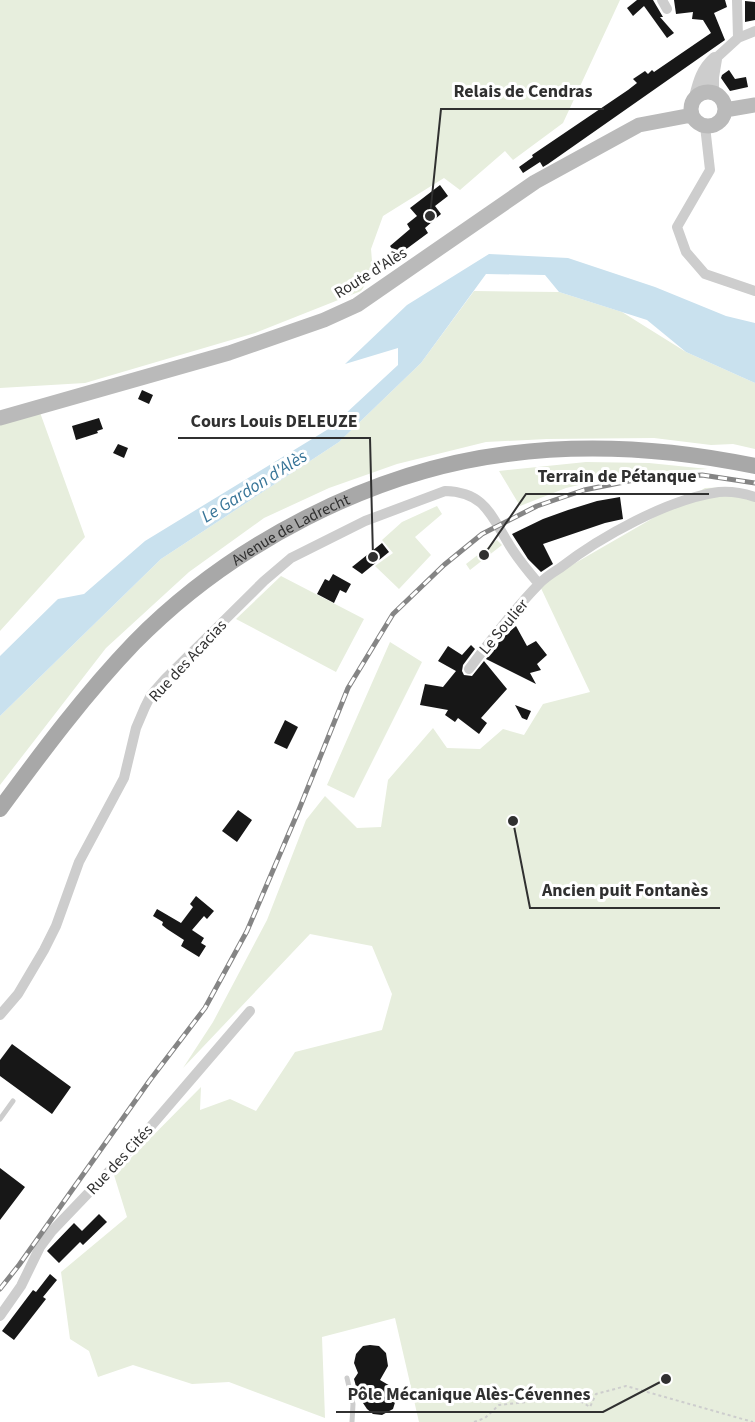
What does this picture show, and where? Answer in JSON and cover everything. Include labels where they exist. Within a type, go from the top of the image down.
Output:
[{"type":"main road","points":[[712,92],[721,98],[725,110],[721,120],[712,126],[705,126],[696,121],[692,115],[693,102],[696,97],[712,92]]},
{"type":"main road","points":[[725,110],[753,103]]},
{"type":"main road","name":"Route d'Alès","points":[[3,417],[229,353],[324,320],[357,305],[535,182],[639,125],[692,115]]},
{"type":"main road","name":"Avenue de Ladrecht","points":[[0,809],[102,678],[163,616],[237,558],[287,528],[332,506],[441,466],[507,454],[589,448],[661,450],[755,466]]},
{"type":"street","points":[[737,0],[738,38]]},
{"type":"street","points":[[696,97],[701,76],[707,65],[738,38],[755,31]]},
{"type":"street","points":[[712,92],[715,59]]},
{"type":"street","points":[[705,126],[710,170],[677,227],[686,252],[705,274],[755,291]]},
{"type":"street","name":"Rue des Acacias","points":[[0,1015],[18,994],[56,926],[79,862],[124,778],[136,728],[151,695],[277,568],[365,521],[445,491],[472,496],[486,507],[517,556],[539,584]]},
{"type":"street","name":"Le Soulier","points":[[469,669],[504,621],[539,584],[575,556],[605,537],[664,509],[702,496],[721,492],[743,493],[755,497]]},
{"type":"street","name":"Rue des Cités","points":[[0,1316],[21,1286],[40,1247],[52,1230],[140,1139],[250,1011]]},
{"type":"lane","points":[[0,1119],[13,1101]]},
{"type":"lane","points":[[347,1378],[353,1404],[352,1422]]},
{"type":"path","points":[[474,1422],[485,1418],[499,1405],[573,1397],[590,1407],[596,1395],[626,1386],[753,1422]]},
{"type":"green space","points":[[0,0],[620,0],[563,123],[513,160],[505,151],[460,190],[444,178],[383,216],[371,249],[373,273],[361,291],[255,333],[85,383],[0,388]]},
{"type":"green space","points":[[474,291],[559,292],[622,312],[686,352],[755,383],[755,449],[733,444],[711,445],[654,438],[486,442],[397,464],[329,488],[264,518],[189,572],[106,648],[0,785],[0,716],[161,559],[339,442],[421,363]]},
{"type":"green space","points":[[38,407],[85,537],[0,631],[0,418]]},
{"type":"green space","points":[[586,462],[649,463],[708,469],[631,473],[566,488],[520,506],[499,471]]},
{"type":"green space","points":[[730,487],[755,494],[755,1422],[419,1422],[395,1318],[322,1337],[325,1418],[229,1382],[192,1384],[133,1365],[98,1377],[89,1351],[70,1339],[61,1272],[127,1217],[114,1175],[201,1087],[200,1110],[230,1099],[256,1111],[295,1052],[382,1030],[392,994],[372,946],[310,934],[183,1068],[213,1022],[267,920],[306,820],[325,796],[357,828],[381,827],[388,780],[433,728],[447,748],[480,749],[503,729],[524,735],[543,704],[590,692],[539,584],[705,488]]},
{"type":"green space","points":[[437,506],[442,514],[415,537],[431,555],[399,589],[375,566],[393,553],[382,540],[402,522]]},
{"type":"green space","points":[[497,540],[502,545],[470,570],[466,564]]},
{"type":"green space","points":[[281,576],[364,619],[336,672],[236,619]]},
{"type":"green space","points":[[390,642],[422,662],[354,798],[327,785]]},
{"type":"water","name":"Le Gardon d'Alès","points":[[489,254],[568,258],[655,287],[726,316],[755,323],[755,383],[686,352],[647,320],[559,292],[545,275],[486,274],[421,363],[339,442],[161,559],[0,716],[0,656],[58,599],[84,594],[145,541],[330,428],[398,365],[398,348],[345,364],[407,305]]},
{"type":"building","points":[[637,0],[653,0],[663,17],[660,17],[674,33],[667,38],[644,6],[633,16],[627,8]]},
{"type":"building","points":[[674,0],[725,0],[727,7],[714,13],[725,40],[548,164],[543,167],[540,162],[523,173],[519,167],[533,157],[532,155],[628,90],[637,83],[633,79],[645,71],[648,74],[652,70],[654,72],[711,33],[703,20],[692,19],[693,12],[676,14]]},
{"type":"building","points":[[745,1],[755,2],[755,20],[745,22]]},
{"type":"building","points":[[729,70],[735,79],[746,77],[748,87],[730,91],[721,78]]},
{"type":"building","points":[[440,185],[448,196],[435,206],[441,214],[425,228],[428,233],[401,253],[396,254],[390,246],[410,229],[407,224],[417,216],[410,208]]},
{"type":"building","points":[[142,390],[153,395],[149,404],[138,399]]},
{"type":"building","points":[[99,418],[103,429],[97,431],[98,433],[76,440],[72,426]]},
{"type":"building","points":[[118,444],[128,448],[124,458],[113,453]]},
{"type":"building","points":[[620,497],[623,519],[543,544],[553,564],[541,572],[528,559],[512,534],[568,510]]},
{"type":"building","points":[[382,543],[389,552],[362,574],[352,567]]},
{"type":"building","points":[[333,574],[351,584],[346,593],[340,590],[334,603],[317,594],[325,579],[329,581]]},
{"type":"building","points":[[516,626],[527,646],[536,641],[547,655],[537,664],[541,670],[530,673],[536,684],[486,659],[501,639]]},
{"type":"building","points":[[471,645],[475,649],[463,665],[464,675],[472,676],[484,661],[507,689],[481,718],[487,723],[479,734],[458,718],[455,722],[445,715],[448,710],[420,705],[425,684],[443,687],[456,671],[438,661],[448,646],[462,655]]},
{"type":"building","points":[[515,705],[531,711],[527,720],[522,718]]},
{"type":"building","points":[[285,720],[298,727],[287,749],[274,743]]},
{"type":"building","points":[[238,810],[252,820],[237,842],[222,831]]},
{"type":"building","points":[[196,896],[214,911],[207,919],[204,916],[192,930],[204,938],[201,943],[206,946],[199,957],[181,946],[184,940],[153,916],[157,909],[181,923],[193,907],[190,904]]},
{"type":"building","points":[[12,1044],[71,1087],[52,1114],[0,1076],[0,1060]]},
{"type":"building","points":[[0,1168],[25,1187],[0,1220]]},
{"type":"building","points":[[99,1214],[107,1222],[83,1245],[80,1242],[59,1263],[47,1251],[74,1223],[82,1231]]},
{"type":"building","points":[[50,1274],[57,1280],[43,1297],[46,1299],[14,1340],[2,1331],[33,1290],[36,1292]]},
{"type":"building","points":[[363,1346],[379,1346],[386,1353],[388,1366],[380,1380],[392,1387],[397,1396],[393,1409],[382,1415],[373,1414],[367,1409],[363,1403],[363,1394],[357,1390],[354,1379],[358,1373],[354,1363],[356,1354]]},
{"type":"railway","points":[[0,1289],[150,1080],[205,1008],[247,931],[348,688],[393,614],[444,565],[482,534],[537,506],[584,490],[634,480],[702,475],[755,483]]},
{"type":"place","name":"Relais de Cendras","points":[[430,216]]},
{"type":"place","name":"Terrain de Pétanque","points":[[484,555]]},
{"type":"place","name":"Cours Louis DELEUZE","points":[[373,557]]},
{"type":"place","name":"Ancien puit Fontanès","points":[[513,821]]},
{"type":"place","name":"Pôle Mécanique Alès-Cévennes","points":[[666,1379]]}]
